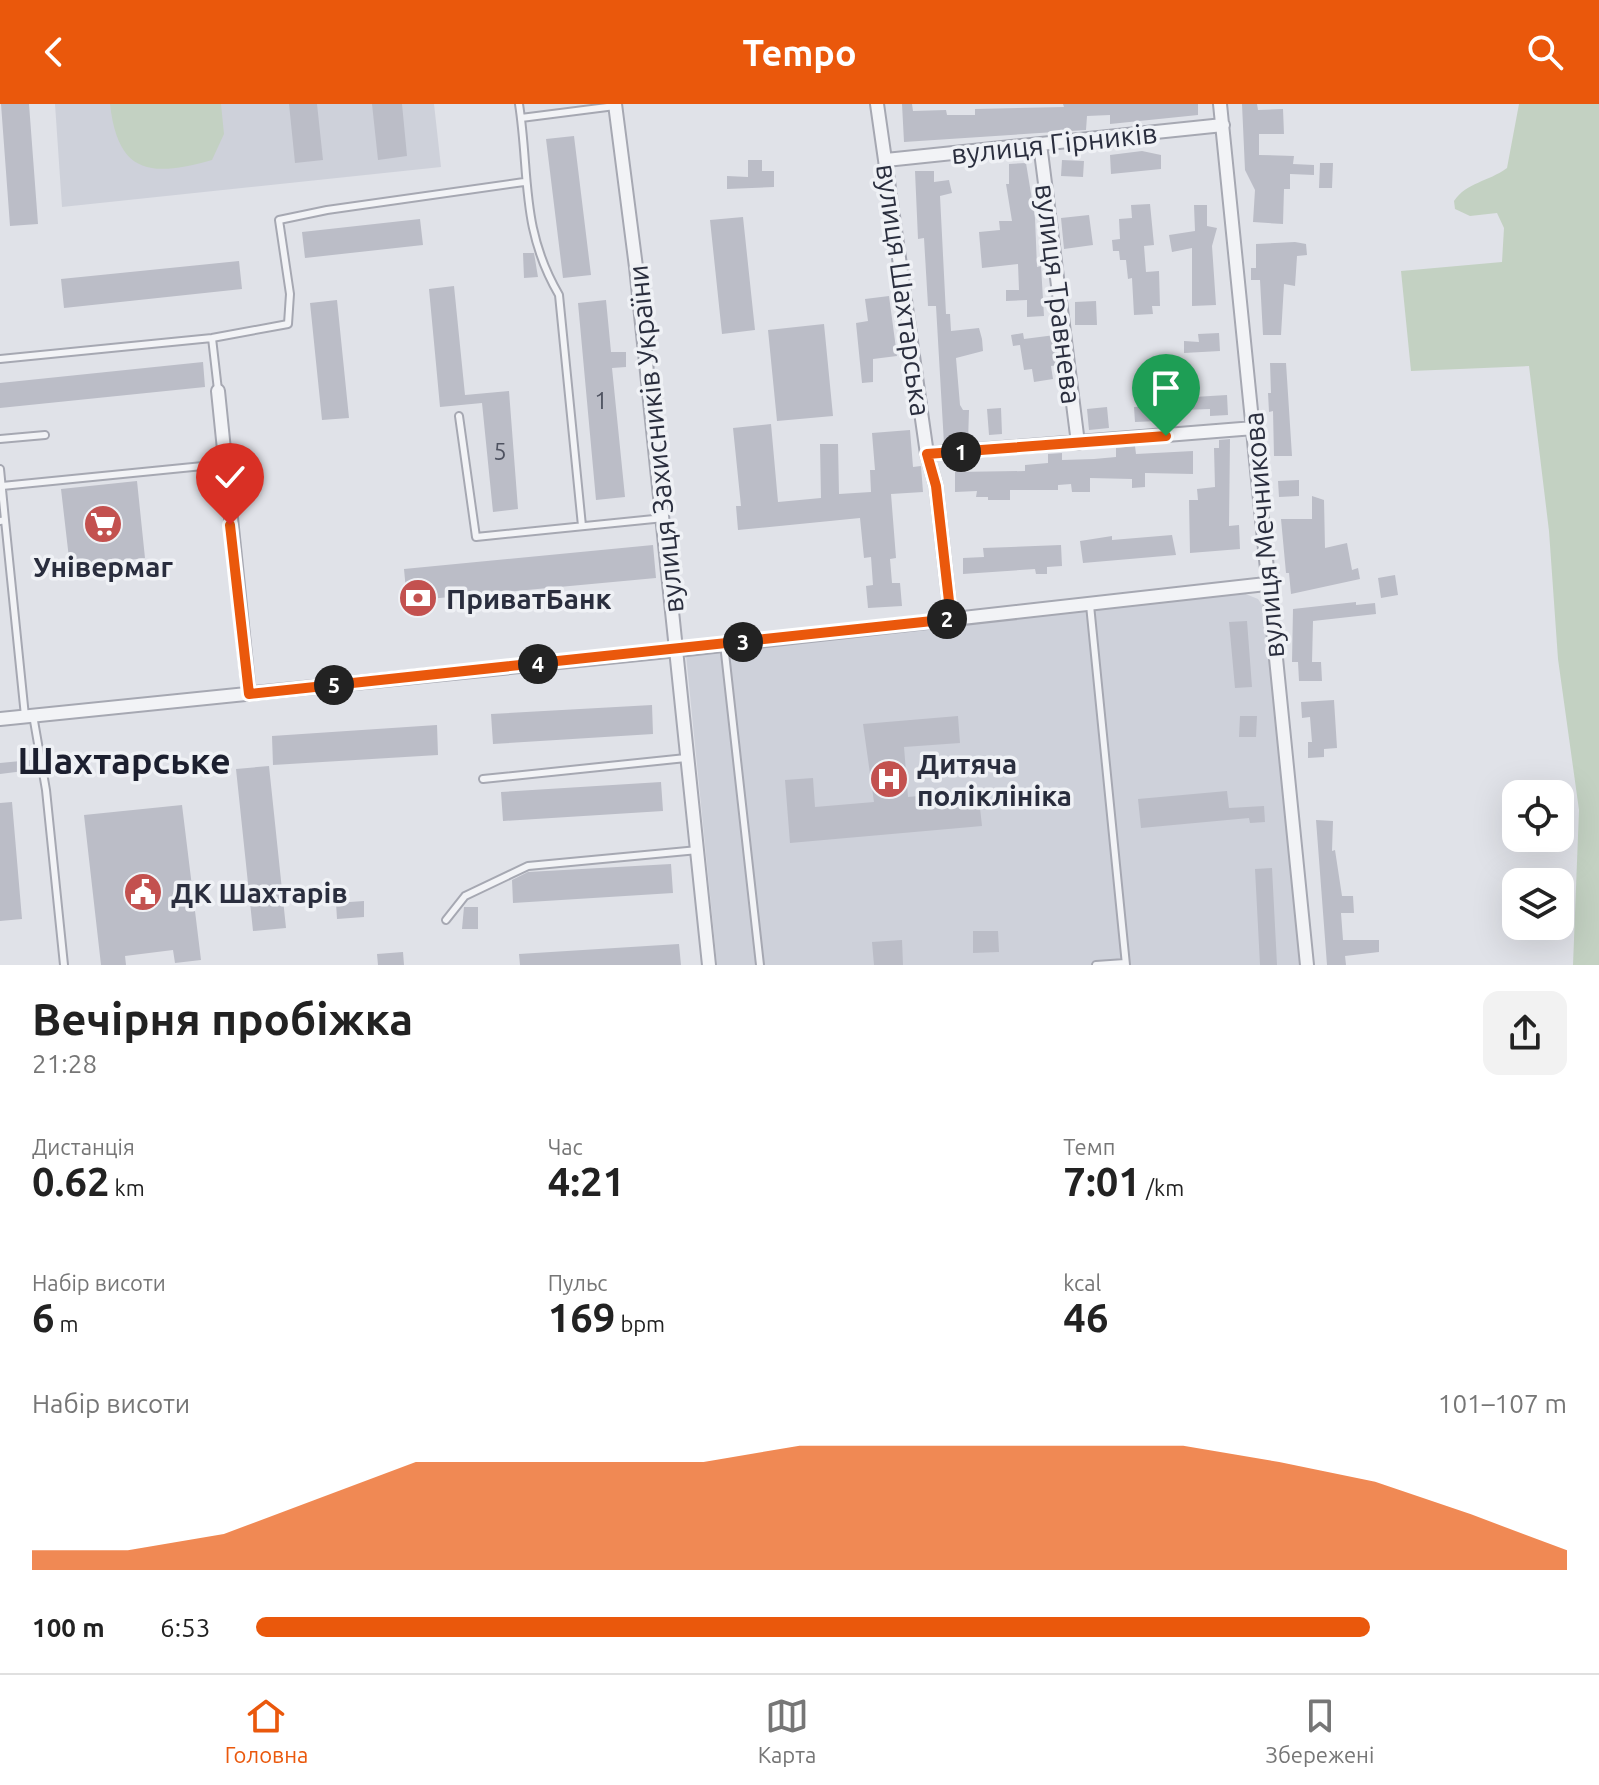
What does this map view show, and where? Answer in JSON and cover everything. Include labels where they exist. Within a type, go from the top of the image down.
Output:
[{"type":"street","name":"вулиця Шахтарська","points":[[877,104],[927,454],[936,486],[951,619]]},
{"type":"street","name":"вулиця Мечникова","points":[[1220,104],[1254,428],[1266,584],[1307,965]]},
{"type":"street","name":"вулиця Захисників України","points":[[615,105],[664,518],[709,965]]},
{"type":"street","name":"вулиця Гірників","points":[[886,160],[1223,125]]},
{"type":"street","name":"вулиця Травнева","points":[[1040,144],[1078,443]]},
{"type":"street","points":[[218,391],[223,464],[249,694]]},
{"type":"street","points":[[927,454],[1254,428]]},
{"type":"street","points":[[0,719],[678,650],[1266,584]]},
{"type":"lane","points":[[519,104],[524,182],[532,230],[545,271],[559,295],[582,526]]},
{"type":"lane","points":[[521,118],[615,105]]},
{"type":"lane","points":[[0,359],[212,338],[288,324],[290,294],[279,220],[327,210],[524,182]]},
{"type":"lane","points":[[212,338],[218,391]]},
{"type":"lane","points":[[459,416],[476,537],[664,518]]},
{"type":"lane","points":[[0,439],[45,435]]},
{"type":"lane","points":[[2,486],[223,464]]},
{"type":"lane","points":[[0,469],[2,521],[29,716],[46,790],[64,965]]},
{"type":"lane","points":[[1090,605],[1126,964],[1096,965]]},
{"type":"lane","points":[[724,644],[760,965]]},
{"type":"lane","points":[[483,779],[689,758]]},
{"type":"lane","points":[[446,920],[465,896],[528,866],[698,850]]},
{"type":"shaded area","points":[[55,104],[434,104],[441,167],[62,207]]},
{"type":"shaded area","points":[[1238,591],[1258,599],[1264,608],[1300,965],[717,965],[686,655]]},
{"type":"green space","points":[[110,104],[221,104],[224,134],[212,160],[171,168],[141,165],[121,145]]},
{"type":"green space","points":[[1519,104],[1599,104],[1599,965],[1573,965],[1579,810],[1558,659],[1549,531],[1529,366],[1411,371],[1401,271],[1502,262],[1504,228],[1497,213],[1470,216],[1455,209],[1454,201],[1471,186],[1507,168]]},
{"type":"building","points":[[1,104],[29,104],[38,224],[10,226]]},
{"type":"building","points":[[289,104],[317,104],[323,160],[295,163]]},
{"type":"building","points":[[372,104],[402,104],[407,156],[378,160]]},
{"type":"building","points":[[902,104],[912,104],[913,111],[946,110],[947,115],[975,115],[975,109],[1064,107],[1063,104],[1198,104],[1198,115],[1110,124],[1110,115],[1087,116],[1086,130],[904,142]]},
{"type":"building","points":[[1242,104],[1257,104],[1258,110],[1283,109],[1284,134],[1259,134],[1259,155],[1294,156],[1293,164],[1314,165],[1314,175],[1290,174],[1290,189],[1284,189],[1283,224],[1253,222],[1255,190],[1245,170]]},
{"type":"building","points":[[574,136],[591,275],[563,278],[546,139]]},
{"type":"building","points":[[1142,151],[1161,155],[1161,169],[1111,174],[1110,155]]},
{"type":"building","points":[[748,160],[762,160],[762,171],[774,171],[774,187],[727,189],[727,176],[748,177]]},
{"type":"building","points":[[1062,160],[1084,161],[1083,177],[1061,176]]},
{"type":"building","points":[[1026,163],[1035,218],[1037,267],[1041,266],[1044,316],[1027,317],[1027,300],[1006,301],[1006,290],[1019,290],[1018,264],[982,268],[979,232],[1000,230],[999,221],[1012,221],[1006,184],[1009,184],[1009,164]]},
{"type":"building","points":[[1320,163],[1333,163],[1332,188],[1319,188]]},
{"type":"building","points":[[915,171],[934,171],[934,182],[949,180],[952,193],[940,196],[946,314],[950,314],[951,331],[979,328],[982,339],[983,351],[956,358],[960,405],[963,410],[969,410],[968,442],[944,444],[936,306],[928,306],[924,238],[918,239]]},
{"type":"building","points":[[1150,204],[1154,245],[1144,246],[1146,272],[1159,271],[1160,306],[1152,306],[1153,314],[1134,315],[1132,278],[1128,279],[1126,260],[1120,260],[1119,251],[1113,251],[1112,240],[1120,239],[1119,219],[1132,218],[1131,205]]},
{"type":"building","points":[[1194,205],[1207,205],[1207,226],[1217,228],[1212,246],[1216,305],[1192,306],[1192,248],[1172,252],[1169,235],[1195,231]]},
{"type":"building","points":[[1089,215],[1093,245],[1064,249],[1061,218]]},
{"type":"building","points":[[743,217],[755,330],[722,334],[710,220]]},
{"type":"building","points":[[420,219],[423,245],[305,258],[302,232]]},
{"type":"building","points":[[1256,244],[1306,244],[1307,255],[1297,256],[1295,286],[1284,284],[1281,335],[1263,335],[1260,280],[1251,280],[1251,268],[1256,268]]},
{"type":"building","points":[[523,253],[534,253],[538,277],[524,278]]},
{"type":"building","points":[[239,261],[242,289],[64,308],[61,279]]},
{"type":"building","points":[[454,286],[465,395],[509,391],[518,509],[493,512],[482,403],[440,407],[429,289]]},
{"type":"building","points":[[889,296],[897,356],[873,359],[873,382],[862,383],[856,323],[868,321],[865,299]]},
{"type":"building","points":[[337,300],[349,418],[322,420],[310,303]]},
{"type":"building","points":[[606,300],[611,352],[626,352],[626,367],[612,368],[625,497],[596,500],[578,303]]},
{"type":"building","points":[[1096,301],[1097,325],[1075,325],[1075,302]]},
{"type":"building","points":[[824,324],[833,416],[777,421],[768,330]]},
{"type":"building","points":[[1023,333],[1024,339],[1055,335],[1059,365],[1051,366],[1053,379],[1034,382],[1032,369],[1024,370],[1020,345],[1013,346],[1011,335]]},
{"type":"building","points":[[1219,333],[1220,351],[1184,353],[1184,341],[1199,342],[1198,334]]},
{"type":"building","points":[[203,362],[205,387],[0,408],[0,383]]},
{"type":"building","points":[[1270,363],[1286,363],[1292,456],[1274,456],[1273,411],[1269,412],[1268,393],[1271,393]]},
{"type":"building","points":[[1194,388],[1194,397],[1227,395],[1228,415],[1210,416],[1210,409],[1181,410],[1181,420],[1135,422],[1134,407],[1162,406],[1161,398],[1181,397],[1181,389]]},
{"type":"building","points":[[1107,407],[1109,428],[1089,430],[1087,409]]},
{"type":"building","points":[[1001,408],[1002,434],[989,435],[987,409]]},
{"type":"building","points":[[771,424],[778,502],[821,498],[820,444],[838,444],[839,494],[871,492],[870,470],[875,470],[872,433],[910,430],[913,467],[921,466],[923,492],[891,494],[896,558],[890,559],[892,583],[900,583],[902,606],[868,608],[866,586],[873,585],[871,557],[864,558],[860,518],[738,530],[736,506],[741,506],[733,428]]},
{"type":"building","points":[[1230,439],[1229,526],[1239,525],[1240,549],[1190,553],[1189,500],[1198,500],[1197,489],[1215,487],[1214,448],[1219,448],[1219,440]]},
{"type":"building","points":[[1135,446],[1136,454],[1193,451],[1193,474],[1145,473],[1145,487],[1132,488],[1132,479],[1090,478],[1090,492],[1072,492],[1071,484],[1058,485],[1058,490],[1010,490],[1010,500],[976,497],[977,491],[955,492],[955,472],[1025,471],[1025,465],[1048,463],[1048,454],[1062,453],[1062,460],[1116,457],[1116,448]]},
{"type":"building","points":[[1299,480],[1299,496],[1279,497],[1278,481]]},
{"type":"building","name":"Універмаг","points":[[137,481],[145,558],[70,567],[61,489]]},
{"type":"building","points":[[1312,496],[1324,500],[1325,548],[1347,543],[1352,570],[1358,568],[1360,579],[1291,594],[1281,519],[1312,519]]},
{"type":"building","points":[[1172,535],[1176,555],[1083,563],[1080,541],[1112,536],[1112,540]]},
{"type":"building","points":[[653,545],[656,578],[407,601],[404,569]]},
{"type":"building","points":[[1061,545],[1062,566],[1047,567],[1047,574],[1036,574],[1035,569],[963,574],[963,558],[984,557],[983,548]]},
{"type":"building","points":[[1395,575],[1398,595],[1381,598],[1378,578]]},
{"type":"building","points":[[1356,602],[1356,605],[1375,603],[1376,614],[1313,621],[1312,662],[1321,662],[1322,681],[1299,681],[1298,662],[1292,662],[1293,609]]},
{"type":"building","points":[[1247,621],[1252,687],[1235,688],[1229,622]]},
{"type":"building","points":[[1334,700],[1337,748],[1324,749],[1324,757],[1308,758],[1308,742],[1312,742],[1310,717],[1302,718],[1301,702]]},
{"type":"building","points":[[652,705],[653,734],[493,744],[491,714]]},
{"type":"building","name":"Дитяча поліклініка","points":[[958,716],[960,743],[904,747],[908,797],[978,790],[982,826],[790,843],[785,780],[813,778],[815,807],[874,802],[863,724]]},
{"type":"building","points":[[1240,716],[1257,716],[1256,737],[1239,737]]},
{"type":"building","points":[[437,725],[438,755],[273,765],[272,736]]},
{"type":"building","points":[[31,760],[32,770],[0,774],[0,763]]},
{"type":"building","points":[[269,766],[286,928],[253,931],[236,769]]},
{"type":"building","points":[[661,782],[663,811],[503,821],[501,792]]},
{"type":"building","points":[[1227,791],[1229,808],[1264,806],[1265,822],[1250,823],[1249,818],[1141,828],[1138,799]]},
{"type":"building","points":[[12,802],[22,919],[0,921],[0,803]]},
{"type":"building","name":"ДК Шахтарів","points":[[182,805],[201,960],[175,963],[173,950],[125,956],[126,965],[101,965],[84,815]]},
{"type":"building","points":[[1316,820],[1333,821],[1332,851],[1335,850],[1342,896],[1353,896],[1354,913],[1341,913],[1343,940],[1379,940],[1379,952],[1345,956],[1346,965],[1327,965]]},
{"type":"building","points":[[671,864],[673,893],[513,903],[512,880],[528,872]]},
{"type":"building","points":[[1272,868],[1277,965],[1260,965],[1255,869]]},
{"type":"building","points":[[364,901],[364,917],[337,919],[336,903]]},
{"type":"building","points":[[464,907],[478,907],[478,929],[462,929]]},
{"type":"building","points":[[973,931],[998,931],[999,952],[973,953]]},
{"type":"building","points":[[902,940],[903,965],[874,965],[872,942]]},
{"type":"building","points":[[679,944],[681,965],[520,965],[519,954]]},
{"type":"building","points":[[403,952],[404,965],[378,965],[377,954]]},
{"type":"place","name":"Універмаг","points":[[103,524]]},
{"type":"place","name":"ПриватБанк","points":[[418,598]]},
{"type":"place","name":"Дитяча поліклініка","points":[[889,779]]},
{"type":"place","name":"ДК Шахтарів","points":[[143,892]]},
{"type":"district","name":"Шахтарське","points":[[124,760]]},
{"type":"route","points":[[230,525],[249,694],[951,619],[936,486],[927,454],[1166,436]]}]
